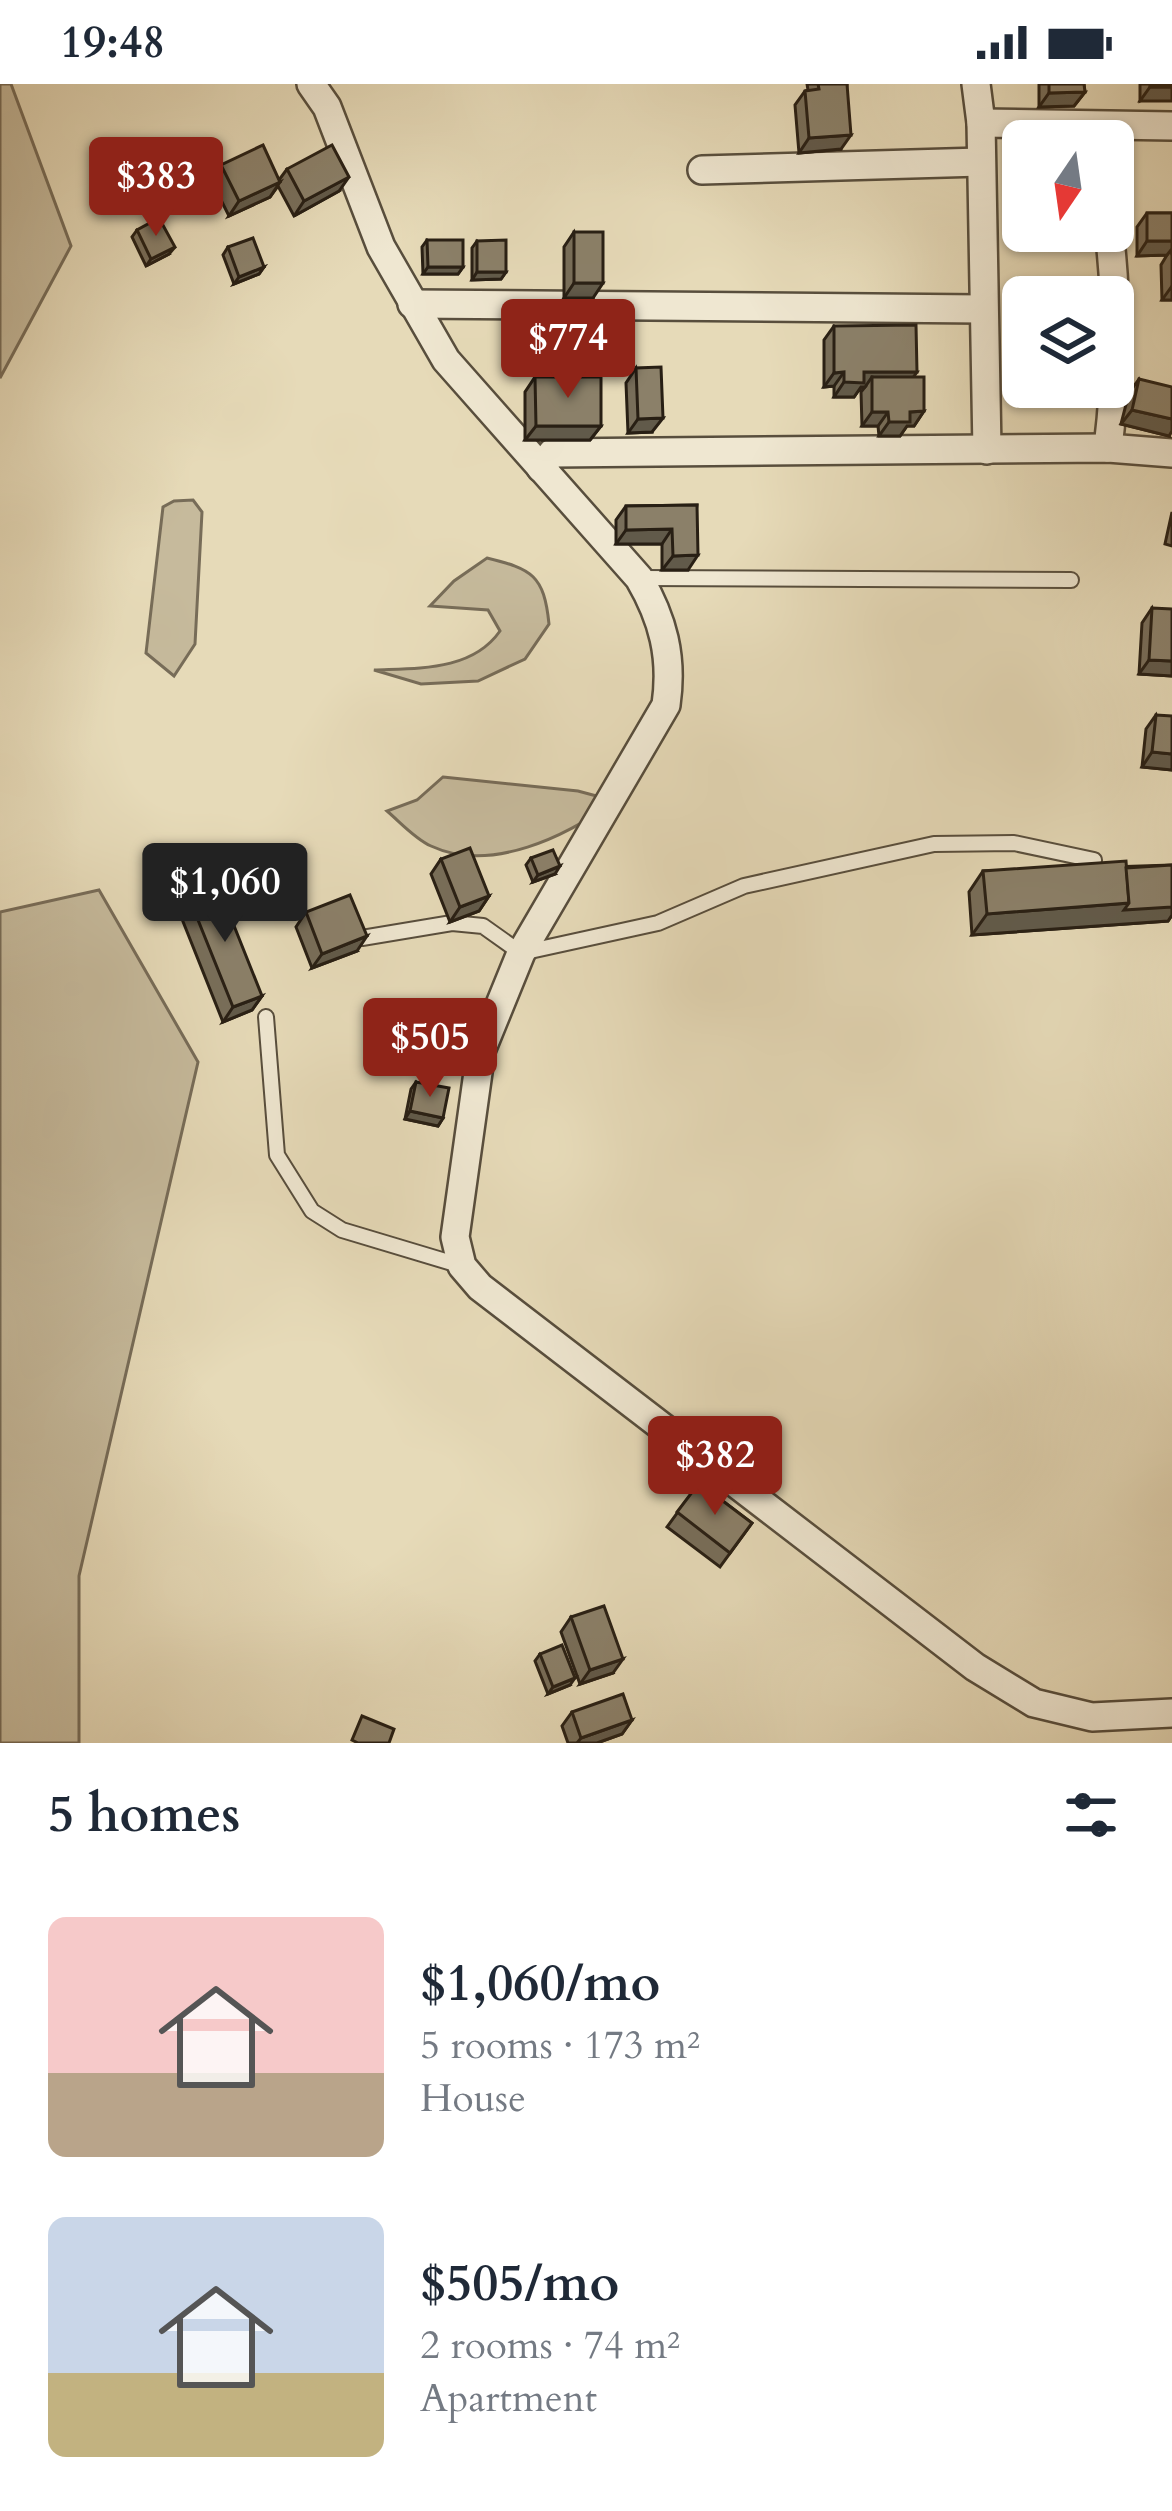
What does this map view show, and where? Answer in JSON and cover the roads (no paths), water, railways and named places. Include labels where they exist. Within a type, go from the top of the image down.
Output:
[{"type":"street","points":[[976,84],[981,124],[987,450]]},
{"type":"street","points":[[320,87],[381,247],[412,304],[446,360],[639,578],[660,615],[668,662],[666,705],[521,953],[481,1051],[455,1237],[462,1265],[480,1287],[975,1667],[1034,1703],[1092,1717],[1172,1712]]},
{"type":"street","points":[[981,124],[1002,126]]},
{"type":"street","points":[[1134,130],[1172,126]]},
{"type":"street","points":[[701,170],[981,162]]},
{"type":"street","points":[[1108,448],[1117,379],[1112,252]]},
{"type":"street","points":[[412,304],[982,309]]},
{"type":"street","points":[[541,469],[552,453],[1108,448],[1172,453]]},
{"type":"lane","points":[[639,578],[1072,580]]},
{"type":"lane","points":[[362,938],[467,924],[483,926],[521,953],[658,922],[744,886],[934,844],[1015,843],[1094,860]]},
{"type":"lane","points":[[266,1017],[277,1155],[312,1211],[342,1230],[462,1265]]}]
